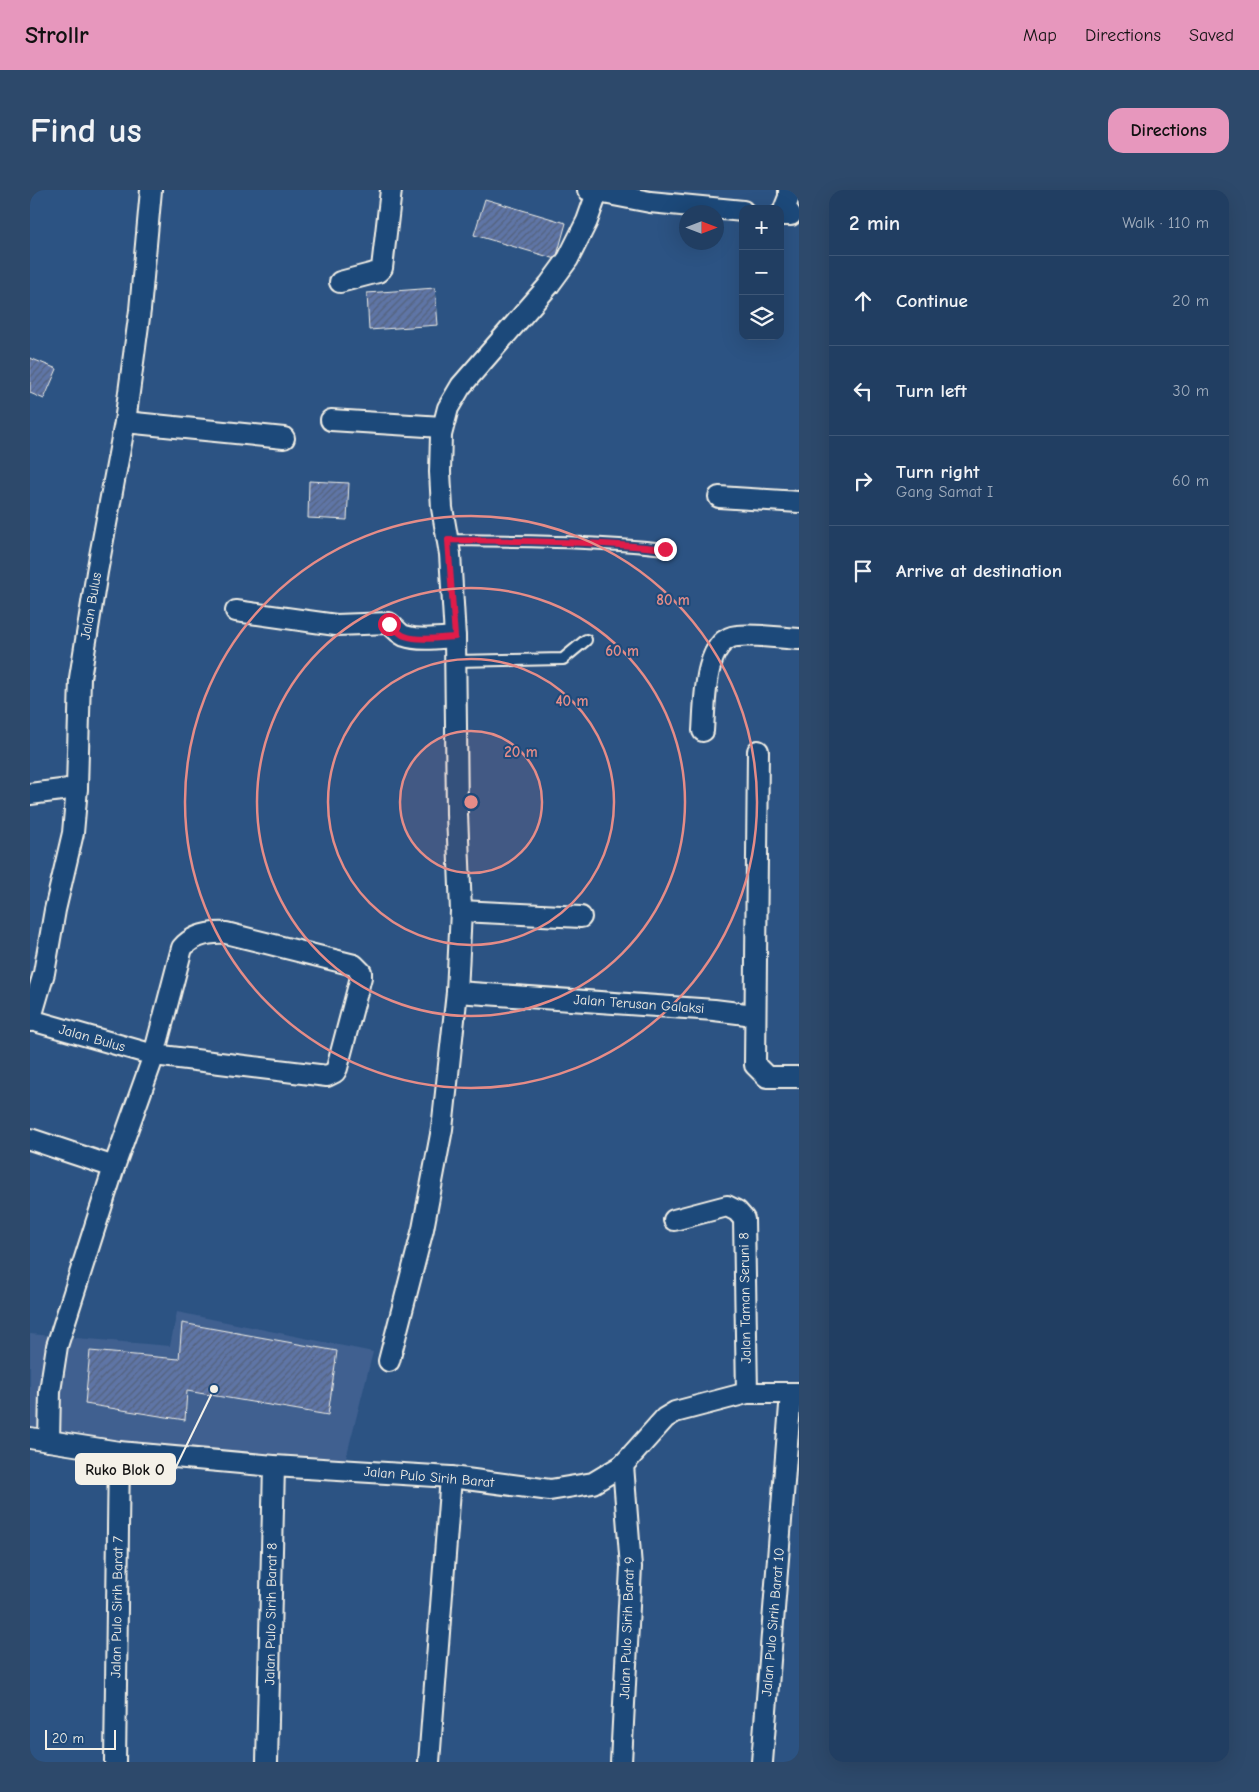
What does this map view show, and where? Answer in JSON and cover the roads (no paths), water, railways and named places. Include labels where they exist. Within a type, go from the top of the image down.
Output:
[{"type":"street","name":"Jalan Bulus","points":[[151,190],[140,310],[125,422],[95,581],[80,678],[77,788],[73,833],[55,910],[44,973],[31,1020],[154,1056],[327,1076],[335,1072],[362,977],[361,972],[354,964],[226,933],[213,932],[202,935],[182,948],[154,1056]]},
{"type":"street","points":[[340,282],[378,272],[382,268],[391,190]]},
{"type":"street","points":[[784,215],[791,215],[785,207],[789,198],[789,190]]},
{"type":"street","points":[[389,1361],[423,1228],[442,1129],[457,992],[461,911],[457,814],[455,637],[448,540],[442,508],[440,472],[442,427],[448,408],[461,386],[545,290],[568,260],[587,221],[593,191],[650,202],[739,211]]},
{"type":"street","points":[[331,420],[442,427]]},
{"type":"street","points":[[125,422],[284,438]]},
{"type":"street","points":[[719,497],[799,502]]},
{"type":"street","points":[[236,611],[336,625],[389,624],[406,636],[427,638],[455,637]]},
{"type":"street","points":[[703,731],[711,661],[727,638],[737,636],[799,639]]},
{"type":"street","points":[[758,751],[755,1065],[768,1077],[799,1077]]},
{"type":"street","points":[[30,794],[77,788]]},
{"type":"street","points":[[461,911],[581,917]]},
{"type":"street","name":"Jalan Terusan Galaksi","points":[[457,992],[714,1010],[754,1015]]},
{"type":"street","points":[[40,1439],[57,1346],[114,1167],[154,1056]]},
{"type":"street","points":[[30,1139],[114,1167]]},
{"type":"street","name":"Jalan Taman Seruni 8","points":[[674,1220],[727,1206],[737,1211],[744,1219],[747,1393]]},
{"type":"street","name":"Jalan Pulo Sirih Barat","points":[[40,1439],[118,1452],[274,1466],[452,1477],[550,1490],[593,1484],[623,1465],[670,1415],[681,1410],[747,1393],[795,1393]]},
{"type":"street","name":"Jalan Pulo Sirih Barat 10","points":[[762,1762],[795,1393]]},
{"type":"street","name":"Jalan Pulo Sirih Barat 7","points":[[115,1762],[118,1452]]},
{"type":"street","name":"Jalan Pulo Sirih Barat 9","points":[[621,1762],[631,1567],[623,1465]]},
{"type":"street","name":"Jalan Pulo Sirih Barat 8","points":[[267,1762],[274,1466]]},
{"type":"street","points":[[429,1762],[452,1477]]},
{"type":"lane","points":[[448,540],[625,545],[665,549]]},
{"type":"lane","points":[[455,661],[563,660],[586,640]]},
{"type":"place","name":"Ruko Blok O","points":[[214,1389]]}]
